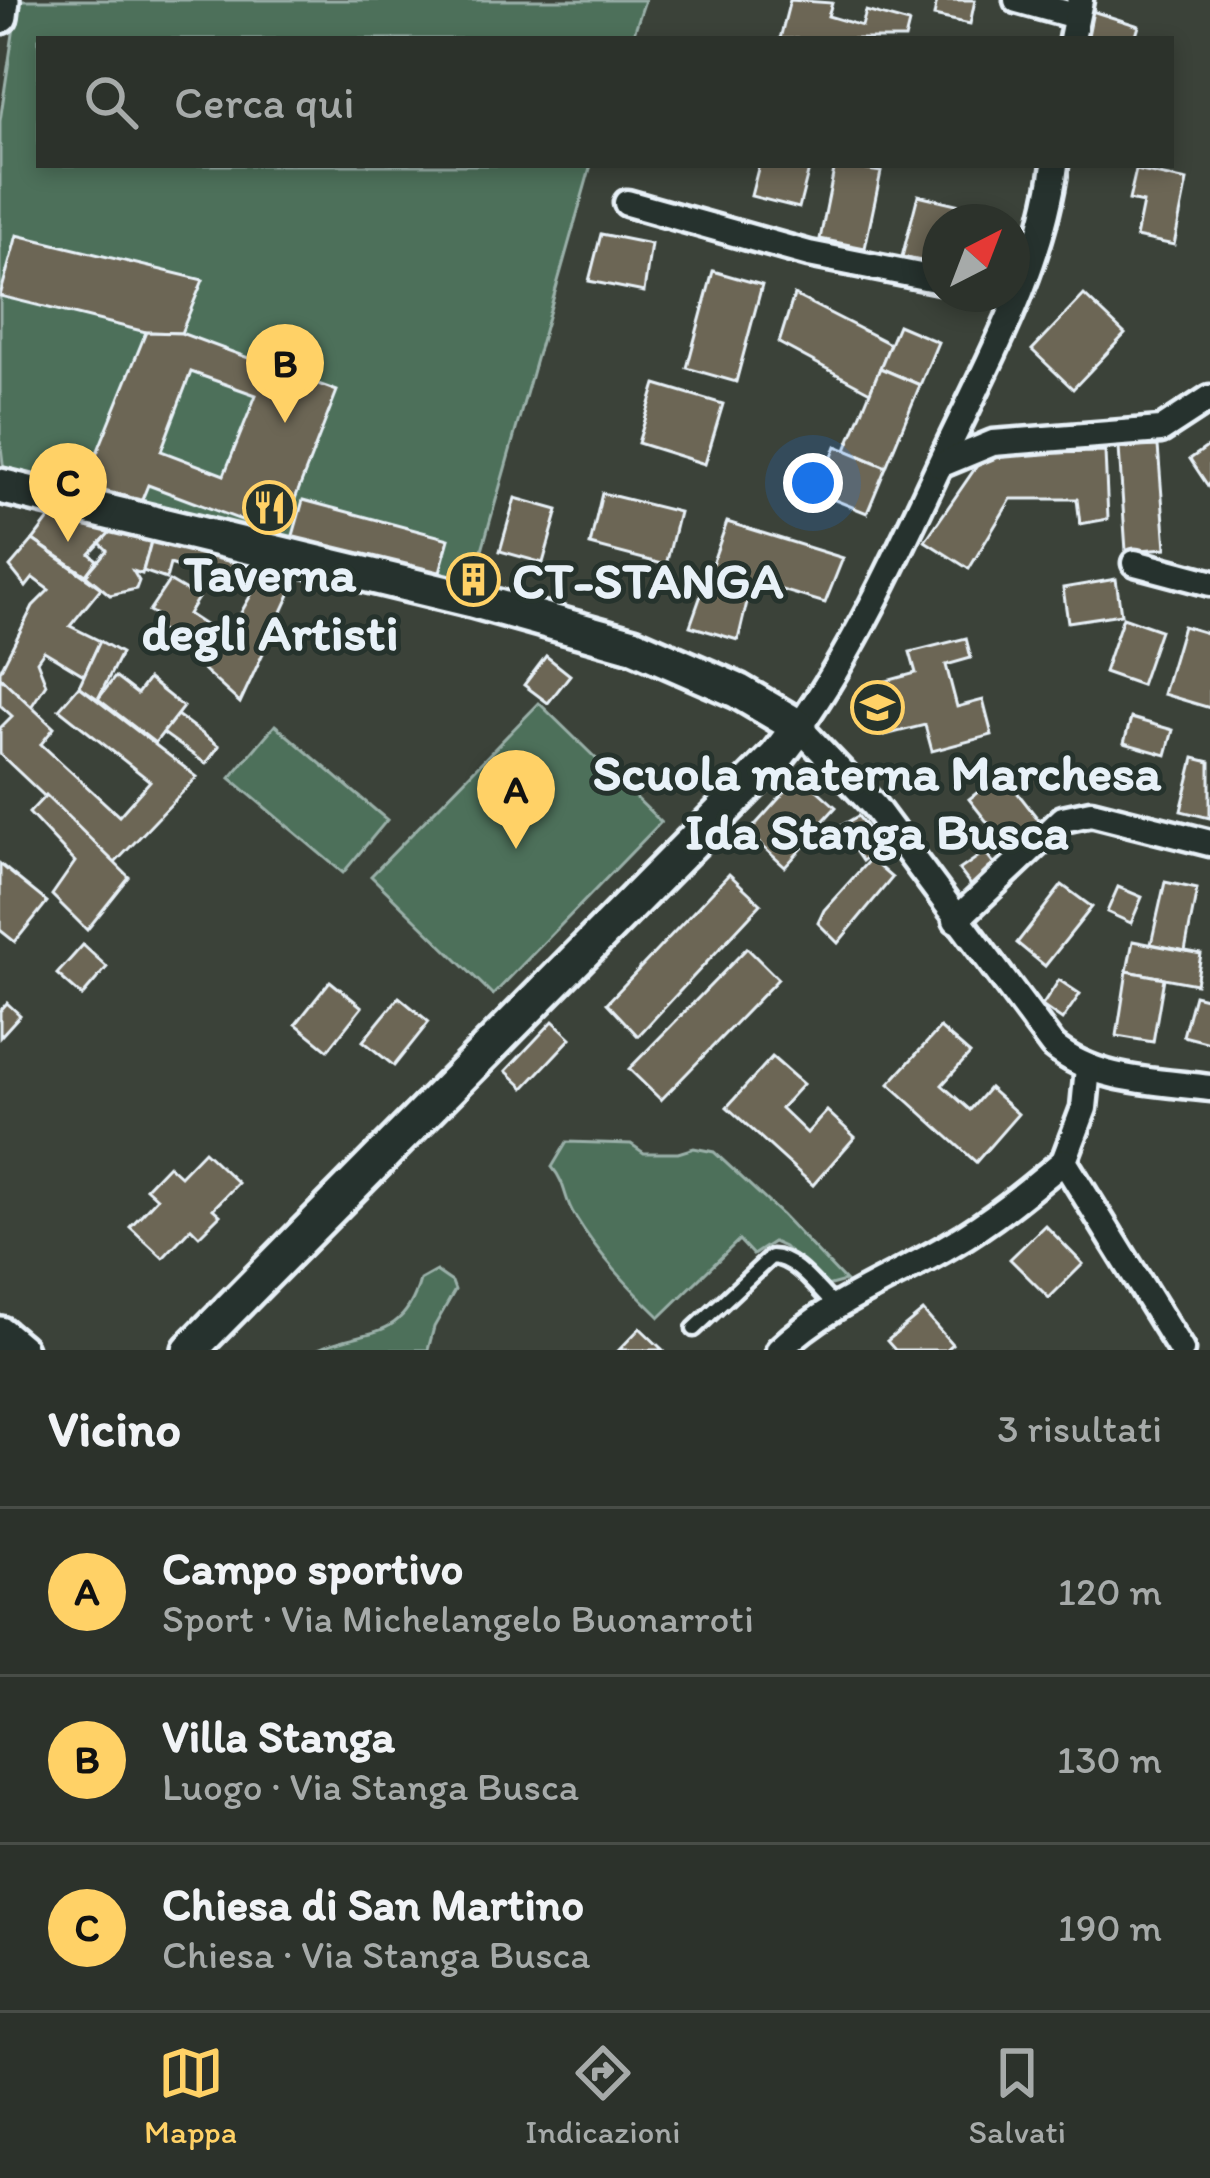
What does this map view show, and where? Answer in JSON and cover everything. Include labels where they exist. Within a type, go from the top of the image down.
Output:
[{"type":"street","points":[[0,16],[2,0]]},
{"type":"street","points":[[1017,0],[1076,18]]},
{"type":"street","points":[[1030,255],[1050,204],[1055,168]]},
{"type":"street","points":[[627,203],[808,254],[922,276]]},
{"type":"street","points":[[190,1350],[777,756],[800,727],[842,665],[940,465],[1007,312]]},
{"type":"street","points":[[940,465],[993,443],[1161,430],[1205,402]]},
{"type":"street","points":[[0,486],[472,600],[633,645],[738,691],[800,727],[874,806],[1053,1046],[1109,1075],[1210,1088]]},
{"type":"street","points":[[1135,563],[1210,584]]},
{"type":"street","points":[[956,920],[1063,819],[1091,813],[1210,843]]},
{"type":"street","points":[[778,1350],[834,1305],[953,1244],[1064,1162],[1084,1108],[1088,1068]]},
{"type":"street","points":[[1064,1162],[1181,1350]]},
{"type":"street","points":[[0,1334],[19,1350]]},
{"type":"lane","points":[[694,1329],[771,1257],[791,1264],[834,1305]]},
{"type":"green space","points":[[18,0],[645,0],[633,36],[36,36],[36,168],[590,168],[470,592],[4,472],[0,440],[0,121]]},
{"type":"green space","points":[[539,703],[661,822],[493,995],[371,876]]},
{"type":"green space","points":[[275,725],[387,820],[343,873],[230,778]]},
{"type":"green space","points":[[567,1142],[631,1144],[644,1153],[694,1148],[714,1152],[845,1281],[823,1287],[784,1247],[773,1242],[753,1255],[739,1240],[660,1317],[604,1256],[571,1209],[552,1167]]},
{"type":"green space","points":[[436,1271],[455,1290],[434,1327],[428,1350],[316,1350],[392,1324],[403,1315],[420,1280]]},
{"type":"building","points":[[790,0],[832,3],[828,16],[862,26],[866,11],[909,23],[906,36],[781,36]]},
{"type":"building","points":[[937,0],[975,0],[970,24],[934,16]]},
{"type":"building","points":[[1092,11],[1139,26],[1136,36],[1084,36]]},
{"type":"building","points":[[758,168],[809,168],[799,208],[751,196]]},
{"type":"building","points":[[834,168],[881,172],[865,248],[820,239]]},
{"type":"building","points":[[1136,170],[1187,181],[1174,245],[1136,237],[1143,203],[1129,200]]},
{"type":"building","points":[[918,195],[956,204],[922,204],[922,262],[902,257]]},
{"type":"building","points":[[601,234],[651,244],[644,292],[589,281]]},
{"type":"building","points":[[17,235],[203,280],[181,333],[146,332],[0,296]]},
{"type":"building","points":[[713,271],[762,285],[736,382],[687,368]]},
{"type":"building","points":[[794,295],[890,344],[870,392],[779,343]]},
{"type":"building","points":[[1084,295],[1125,334],[1073,389],[1032,350]]},
{"type":"building","points":[[898,325],[938,342],[920,385],[880,368]]},
{"type":"building","points":[[146,332],[181,333],[337,391],[281,535],[148,485],[137,512],[80,495]],"holes":[[[191,372],[256,395],[224,475],[161,451]]]},
{"type":"building","points":[[880,368],[920,385],[886,467],[846,450]]},
{"type":"building","points":[[656,384],[723,404],[705,464],[638,443]]},
{"type":"building","points":[[1210,445],[1210,489],[1190,459]]},
{"type":"building","points":[[836,446],[886,467],[867,513],[810,490],[823,460],[830,462]]},
{"type":"building","points":[[1158,446],[1166,548],[1126,551],[1119,448]]},
{"type":"building","points":[[1105,452],[1108,519],[1080,524],[1077,499],[1011,499],[969,569],[925,541],[985,454]]},
{"type":"building","points":[[602,493],[679,512],[666,565],[590,545]]},
{"type":"building","points":[[515,498],[558,510],[543,563],[500,551]]},
{"type":"building","points":[[303,500],[449,539],[438,579],[292,539]]},
{"type":"building","points":[[55,511],[115,527],[90,554],[97,560],[86,575],[33,540]]},
{"type":"building","points":[[727,522],[843,558],[825,603],[772,587],[748,598],[738,640],[690,626]]},
{"type":"building","points":[[115,527],[153,534],[142,574],[133,571],[139,581],[136,589],[110,595],[86,575],[107,550],[100,543]]},
{"type":"building","points":[[155,527],[305,562],[240,703],[152,623],[158,616],[149,611],[169,581],[198,598],[188,614],[226,639],[251,595],[194,563],[191,571],[170,564],[166,579],[143,571]]},
{"type":"building","points":[[33,540],[101,588],[70,626],[100,641],[84,675],[44,651],[37,661],[46,684],[31,707],[0,677],[0,671],[33,606],[49,590],[33,578],[26,587],[10,567]]},
{"type":"building","points":[[1116,579],[1121,614],[1068,622],[1063,588]]},
{"type":"building","points":[[1123,617],[1160,630],[1141,685],[1104,672]]},
{"type":"building","points":[[1183,626],[1210,634],[1210,708],[1163,694]]},
{"type":"building","points":[[966,638],[971,658],[946,665],[957,707],[983,700],[992,735],[932,751],[925,725],[881,736],[868,686],[916,673],[910,652]]},
{"type":"building","points":[[100,641],[121,653],[98,699],[79,686]]},
{"type":"building","points":[[546,656],[570,675],[548,703],[524,685]]},
{"type":"building","points":[[0,677],[54,728],[41,744],[119,816],[150,781],[59,709],[79,686],[197,777],[115,863],[0,754],[0,728],[12,716],[0,705]]},
{"type":"building","points":[[115,677],[137,694],[148,679],[183,707],[155,743],[98,699]]},
{"type":"building","points":[[177,715],[219,746],[206,764],[163,733]]},
{"type":"building","points":[[1131,718],[1173,730],[1166,755],[1124,743]]},
{"type":"building","points":[[1194,758],[1210,762],[1210,818],[1181,811]]},
{"type":"building","points":[[1002,773],[1042,824],[1009,850],[969,799]]},
{"type":"building","points":[[800,775],[836,807],[816,829],[797,812],[785,825],[806,844],[785,867],[748,833]]},
{"type":"building","points":[[46,795],[129,877],[87,930],[52,895],[75,862],[29,813]]},
{"type":"building","points":[[858,816],[881,845],[862,861],[839,827]]},
{"type":"building","points":[[985,852],[999,870],[973,888],[959,870]]},
{"type":"building","points":[[870,859],[892,878],[838,943],[818,923]]},
{"type":"building","points":[[0,864],[47,902],[15,942],[0,930]]},
{"type":"building","points":[[729,874],[761,904],[638,1036],[607,1003]]},
{"type":"building","points":[[1165,882],[1197,889],[1185,951],[1151,944]]},
{"type":"building","points":[[1062,885],[1092,907],[1045,966],[1017,943]]},
{"type":"building","points":[[1118,887],[1142,897],[1131,923],[1107,912]]},
{"type":"building","points":[[1133,941],[1201,954],[1196,984],[1127,971]]},
{"type":"building","points":[[83,945],[107,967],[82,996],[57,974]]},
{"type":"building","points":[[747,948],[778,979],[661,1100],[629,1069]]},
{"type":"building","points":[[1127,971],[1164,978],[1153,1042],[1117,1036]]},
{"type":"building","points":[[1059,980],[1080,994],[1062,1020],[1042,1006]]},
{"type":"building","points":[[330,981],[362,1007],[328,1050],[296,1024]]},
{"type":"building","points":[[1194,995],[1210,999],[1210,1043],[1183,1036]]},
{"type":"building","points":[[399,997],[429,1022],[394,1066],[363,1041]]},
{"type":"building","points":[[7,1003],[20,1015],[0,1037],[0,1011]]},
{"type":"building","points":[[553,1021],[571,1038],[524,1088],[506,1071]]},
{"type":"building","points":[[940,1028],[970,1054],[942,1085],[970,1110],[989,1088],[1018,1114],[976,1162],[889,1084]]},
{"type":"building","points":[[772,1057],[803,1084],[781,1108],[807,1133],[827,1111],[855,1137],[813,1185],[727,1107]]},
{"type":"building","points":[[204,1151],[238,1183],[213,1209],[220,1215],[199,1236],[191,1228],[163,1258],[130,1227],[157,1198],[146,1188],[168,1165],[180,1176]]},
{"type":"building","points":[[1045,1225],[1083,1264],[1049,1298],[1010,1259]]},
{"type":"building","points":[[923,1311],[952,1344],[945,1350],[895,1350],[887,1341]]},
{"type":"building","points":[[640,1328],[663,1350],[619,1350]]},
{"type":"place","name":"Villa Stanga","points":[[285,423]]},
{"type":"place","name":"Taverna degli Artisti","points":[[270,508]]},
{"type":"place","name":"Chiesa di San Martino","points":[[68,542]]},
{"type":"place","name":"CT-STANGA","points":[[473,580]]},
{"type":"place","name":"Scuola materna Marchesa Ida Stanga Busca","points":[[877,707]]},
{"type":"place","name":"Campo sportivo","points":[[516,849]]}]
